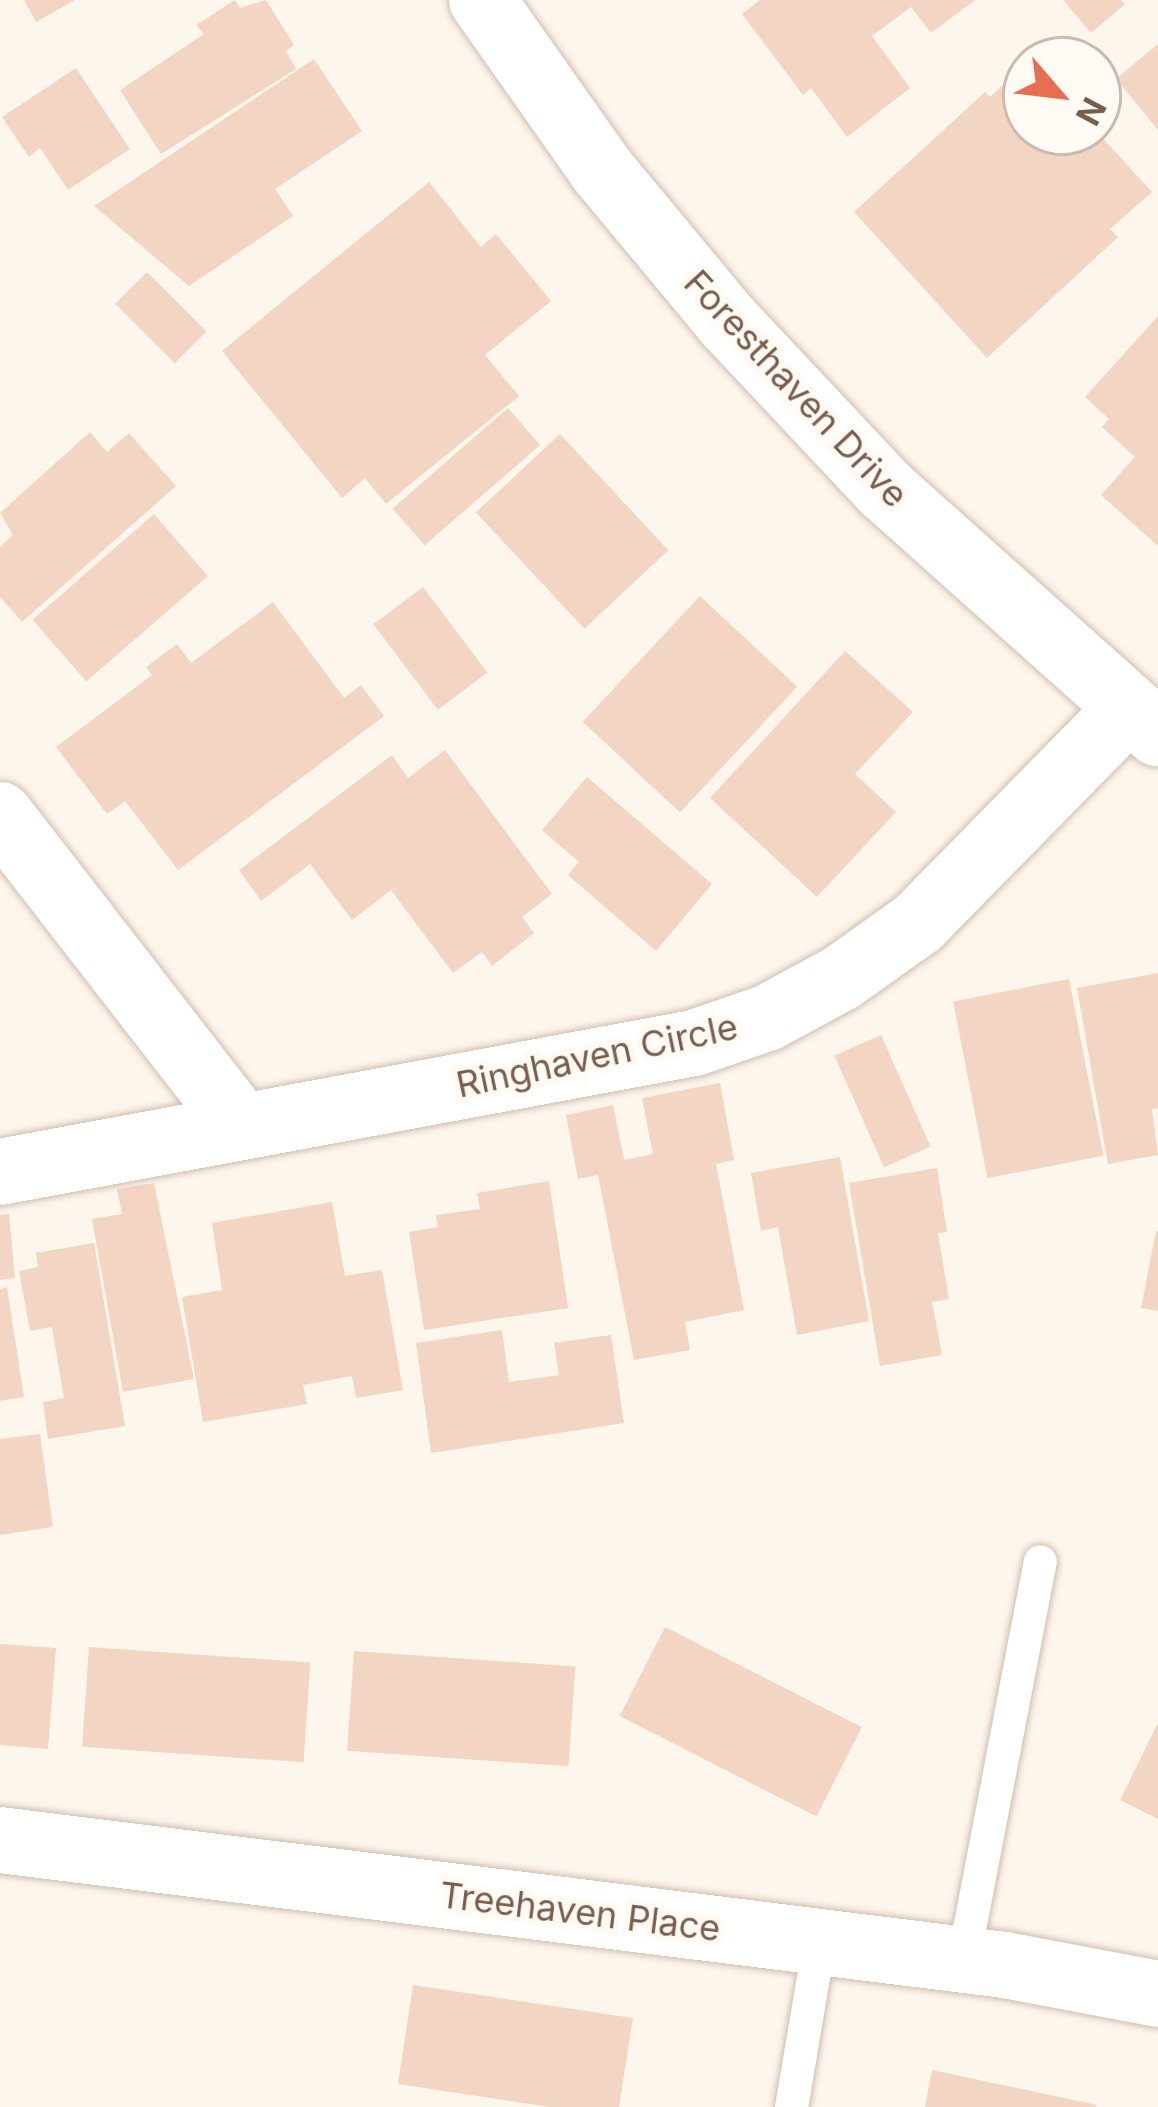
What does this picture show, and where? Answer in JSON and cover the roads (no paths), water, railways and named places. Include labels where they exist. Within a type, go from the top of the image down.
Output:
[{"type":"street","name":"Foresthaven Drive","points":[[482,0],[601,169],[728,322],[886,490],[1143,722]]},
{"type":"street","name":"Ringhaven Circle","points":[[0,1172],[694,1042],[767,1018],[841,978],[918,923],[1143,722]]},
{"type":"street","points":[[0,815],[241,1126]]},
{"type":"street","name":"Treehaven Place","points":[[0,1840],[963,1960],[1158,1994]]},
{"type":"lane","points":[[963,1960],[1040,1561]]},
{"type":"lane","points":[[791,2107],[819,1942]]}]
